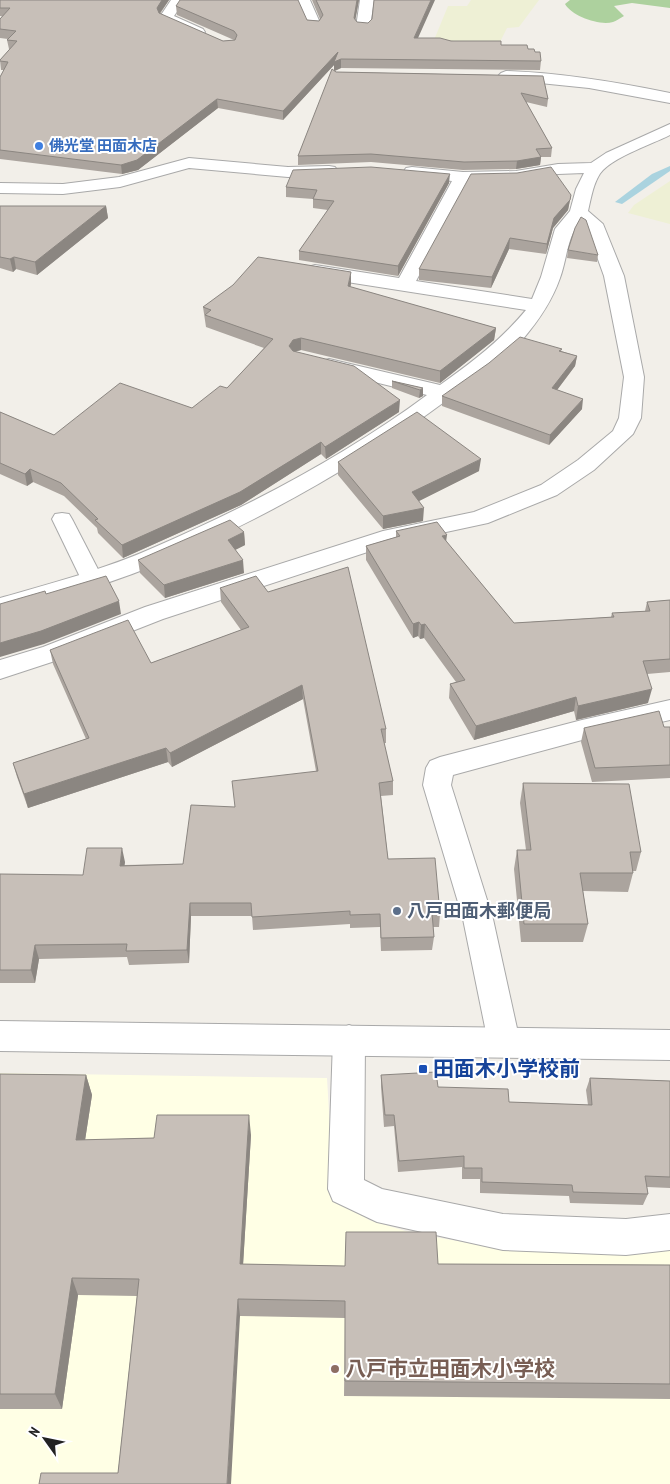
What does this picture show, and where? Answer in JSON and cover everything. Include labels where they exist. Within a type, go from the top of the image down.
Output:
[{"type":"street","points":[[178,0],[166,18],[211,37]]},
{"type":"street","points":[[303,0],[314,24]]},
{"type":"street","points":[[363,27],[367,0]]},
{"type":"street","points":[[490,76],[556,77],[593,82],[670,98]]},
{"type":"street","points":[[399,171],[463,177],[516,176],[558,169],[595,168],[612,157],[670,129]]},
{"type":"street","points":[[0,188],[63,189],[120,182],[189,163],[288,172],[343,170]]},
{"type":"street","points":[[0,607],[163,553],[296,488],[406,421],[444,393],[494,355],[515,336],[539,306],[551,277],[564,229],[579,212],[585,189],[595,168]]},
{"type":"street","points":[[404,286],[463,177]]},
{"type":"street","points":[[0,670],[52,653],[154,613],[391,536],[480,518],[549,490],[586,465],[622,434],[630,418],[634,377],[614,276],[594,224],[579,212]]},
{"type":"street","points":[[296,268],[539,306]]},
{"type":"street","points":[[310,361],[444,393]]},
{"type":"street","points":[[504,1042],[478,920],[437,785],[440,768],[582,730],[670,710]]},
{"type":"street","points":[[0,1036],[670,1045]]},
{"type":"street","points":[[349,1040],[346,1189],[377,1205],[503,1232],[626,1237],[670,1232]]},
{"type":"lane","points":[[62,519],[92,578]]},
{"type":"shaded area","points":[[471,0],[539,0],[519,27],[507,28],[499,44],[434,40],[448,6],[467,6]]},
{"type":"shaded area","points":[[670,181],[670,224],[628,213],[634,205]]},
{"type":"shaded area","name":"八戸市立田面木小学校","points":[[0,1073],[327,1078],[334,1197],[369,1220],[412,1233],[491,1247],[640,1254],[670,1250],[670,1484],[0,1484]]},
{"type":"green space","points":[[570,0],[670,0],[670,8],[632,3],[614,6],[624,16],[613,22],[601,23],[586,19],[573,12],[565,4]]},
{"type":"building","points":[[0,0],[162,0],[157,8],[159,13],[223,41],[235,40],[237,35],[234,31],[176,6],[180,0],[298,0],[307,20],[319,21],[323,15],[316,0],[357,0],[354,18],[357,22],[368,23],[372,19],[374,0],[431,0],[414,38],[440,38],[451,41],[501,41],[501,45],[527,45],[528,49],[540,52],[541,61],[341,59],[334,62],[338,52],[283,111],[217,99],[137,160],[121,165],[0,150],[0,77],[8,62],[0,60],[17,41],[7,40],[16,31],[0,29],[0,19],[10,8],[0,8]]},
{"type":"building","points":[[332,69],[336,72],[543,76],[548,99],[521,93],[552,148],[536,149],[541,157],[517,161],[464,162],[371,154],[298,156]]},
{"type":"building","points":[[371,167],[450,174],[398,266],[299,251],[334,201],[313,199],[317,190],[286,187],[293,170]]},
{"type":"building","points":[[551,167],[571,195],[570,200],[554,218],[547,244],[510,238],[492,277],[419,269],[471,174],[517,173]]},
{"type":"building","points":[[0,206],[106,206],[35,262],[14,257],[10,259],[0,257]]},
{"type":"building","points":[[581,217],[586,220],[598,255],[568,250],[575,228]]},
{"type":"building","points":[[258,257],[351,272],[348,286],[496,328],[440,371],[301,338],[293,340],[289,346],[293,351],[354,366],[400,400],[325,447],[321,442],[240,492],[122,545],[95,520],[98,519],[61,483],[30,469],[25,474],[0,463],[0,412],[54,435],[120,383],[192,408],[220,386],[227,388],[273,339],[205,315],[211,310],[203,307],[233,285]]},
{"type":"building","points":[[520,337],[562,349],[559,351],[577,356],[552,388],[583,399],[550,435],[442,396],[489,363]]},
{"type":"building","points":[[392,381],[423,388],[420,390]]},
{"type":"building","points":[[417,412],[481,459],[412,492],[424,508],[383,516],[338,462]]},
{"type":"building","points":[[230,520],[244,532],[228,540],[243,560],[164,585],[138,560]]},
{"type":"building","points":[[437,522],[447,535],[442,536],[514,623],[614,617],[612,613],[650,611],[647,602],[670,600],[670,659],[643,661],[652,689],[578,706],[576,697],[476,726],[450,684],[465,680],[425,624],[421,625],[419,622],[413,624],[366,546],[400,536],[396,531]]},
{"type":"building","points":[[348,567],[386,729],[381,729],[393,781],[379,783],[388,859],[435,858],[440,914],[432,913],[434,937],[381,938],[380,914],[350,915],[350,911],[252,917],[251,903],[190,903],[187,950],[126,951],[127,944],[35,945],[31,970],[0,970],[0,874],[83,875],[87,848],[122,848],[120,866],[183,864],[191,805],[235,807],[232,781],[318,771],[302,685],[170,753],[166,748],[24,794],[13,763],[89,738],[50,650],[128,620],[151,663],[249,627],[220,588],[256,576],[268,592]]},
{"type":"building","points":[[106,576],[119,601],[41,631],[0,643],[0,604],[45,591],[46,594]]},
{"type":"building","points":[[659,711],[664,727],[670,727],[670,765],[595,768],[584,728]]},
{"type":"building","points":[[523,783],[629,784],[641,852],[630,852],[633,873],[580,873],[588,924],[524,924],[517,850],[531,850]]},
{"type":"building","points":[[436,1072],[438,1087],[508,1089],[509,1102],[592,1105],[590,1078],[670,1081],[670,1177],[645,1176],[648,1194],[573,1192],[572,1185],[482,1182],[482,1168],[464,1168],[464,1156],[399,1161],[394,1115],[385,1115],[381,1075]]},
{"type":"building","points":[[0,1074],[86,1075],[76,1140],[154,1138],[157,1115],[249,1115],[240,1264],[345,1266],[346,1232],[436,1232],[438,1264],[670,1265],[670,1384],[345,1381],[345,1301],[238,1299],[227,1484],[39,1484],[41,1473],[118,1473],[139,1279],[72,1278],[55,1394],[0,1394]]},
{"type":"waterway","points":[[619,202],[655,176],[670,168]]},
{"type":"place","name":"佛光堂 田面木店","points":[[39,146]]},
{"type":"place","name":"八戸田面木郵便局","points":[[397,911]]},
{"type":"place","name":"田面木小学校前","points":[[423,1069]]},
{"type":"place","name":"八戸市立田面木小学校","points":[[335,1369]]}]
